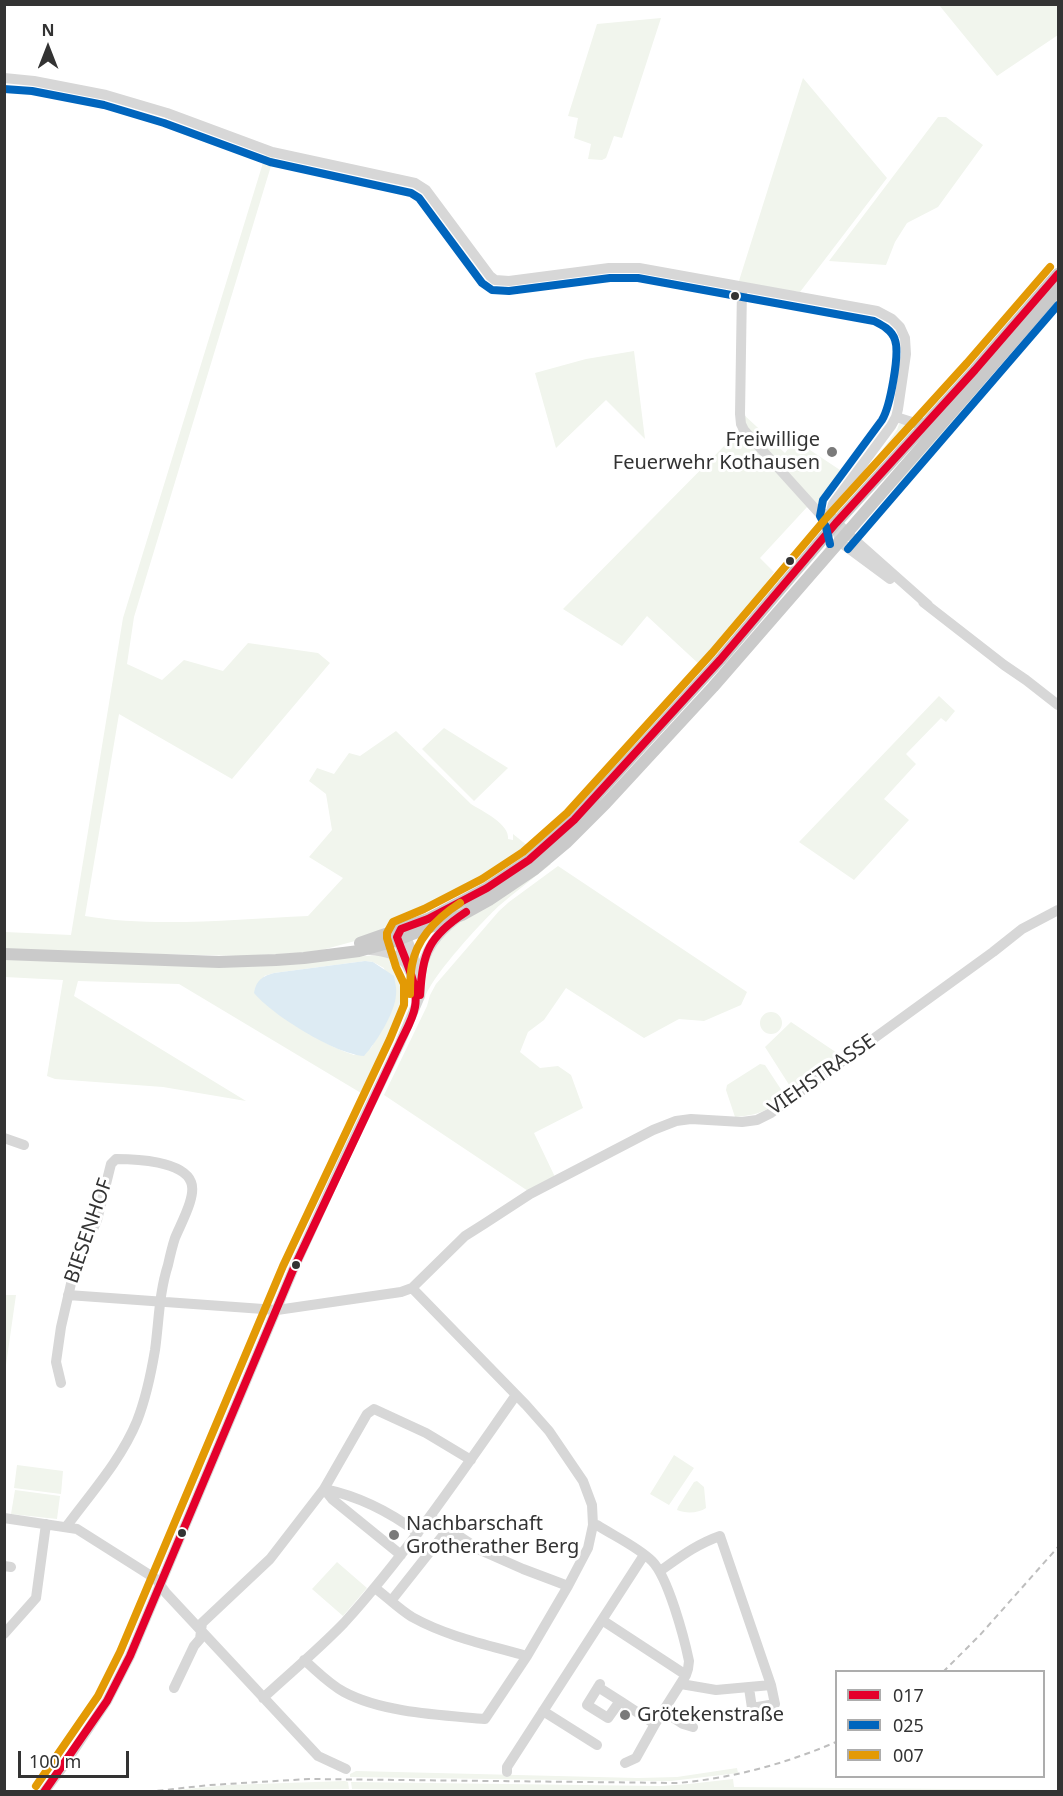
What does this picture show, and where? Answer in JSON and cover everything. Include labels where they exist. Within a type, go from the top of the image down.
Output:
[{"type":"main road","points":[[304,958],[402,936],[428,919],[487,888],[529,860],[574,820],[720,660],[833,519],[928,423],[1059,274]]},
{"type":"main road","points":[[4,954],[219,962],[304,958],[367,949],[462,915],[489,900],[535,869],[566,843],[606,803],[713,687],[1059,290]]},
{"type":"street","points":[[4,78],[82,89],[130,101],[272,152],[415,183],[426,190],[495,280],[509,281],[609,268],[639,268],[877,311],[892,319],[900,327],[905,338],[906,354],[896,417],[833,504],[833,519],[844,538],[1004,666],[1059,705]]},
{"type":"street","points":[[742,288],[741,424],[819,513],[833,519]]},
{"type":"street","points":[[896,417],[915,423],[928,423]]},
{"type":"street","name":"VIEHSTRASSE","points":[[412,1288],[465,1236],[530,1194],[653,1130],[676,1121],[691,1119],[742,1122],[757,1120],[771,1113],[1022,929],[1059,910]]},
{"type":"street","points":[[44,1791],[63,1768],[107,1701],[130,1656],[323,1203],[400,1043],[420,996],[422,965],[428,949],[437,936],[462,915]]},
{"type":"street","points":[[402,936],[406,964],[414,981],[415,1007]]},
{"type":"street","points":[[402,936],[413,954],[420,981]]},
{"type":"street","points":[[367,949],[386,951],[406,964]]},
{"type":"street","points":[[4,1138],[24,1145]]},
{"type":"street","name":"BIESENHOF","points":[[68,1295],[73,1275],[97,1220],[111,1164],[116,1160],[134,1159],[176,1168],[185,1174],[192,1185],[187,1212],[175,1239],[162,1284],[160,1301]]},
{"type":"street","points":[[61,1383],[56,1362],[68,1295],[277,1310],[401,1292],[412,1288],[549,1431],[583,1481],[592,1505],[593,1525],[588,1548],[527,1656],[485,1719],[411,1711],[378,1704],[339,1689],[304,1660]]},
{"type":"street","points":[[66,1527],[109,1470],[137,1422],[145,1399],[155,1351],[160,1301]]},
{"type":"street","points":[[263,1698],[342,1625],[375,1588],[430,1517],[516,1395]]},
{"type":"street","points":[[174,1688],[194,1646],[200,1639],[202,1623],[270,1559],[324,1489],[367,1414],[374,1409],[426,1433],[471,1460]]},
{"type":"street","points":[[324,1489],[374,1506],[396,1517],[418,1533]]},
{"type":"street","points":[[324,1489],[332,1499],[401,1555]]},
{"type":"street","points":[[430,1517],[480,1550],[568,1586]]},
{"type":"street","points":[[4,1518],[77,1529],[156,1579],[318,1756],[346,1769]]},
{"type":"street","points":[[4,1634],[36,1598],[46,1524]]},
{"type":"street","points":[[593,1525],[597,1525],[644,1555],[660,1571],[668,1589],[687,1652],[688,1669],[683,1679],[636,1758],[625,1763]]},
{"type":"street","points":[[391,1601],[448,1529]]},
{"type":"street","points":[[660,1571],[696,1546],[720,1536],[771,1685],[775,1704],[752,1708],[749,1688]]},
{"type":"street","points":[[507,1772],[507,1767],[644,1555]]},
{"type":"street","points":[[375,1588],[410,1616],[463,1639],[527,1656]]},
{"type":"street","points":[[602,1620],[683,1679],[717,1690],[771,1685]]},
{"type":"street","points":[[620,1701],[608,1718],[587,1705],[599,1686],[655,1724]]},
{"type":"street","points":[[543,1711],[597,1745]]},
{"type":"street","points":[[663,1711],[683,1724],[693,1727]]},
{"type":"shaded area","points":[[939,5],[1058,5],[1058,35],[997,76]]},
{"type":"shaded area","points":[[661,18],[622,138],[614,136],[606,158],[588,159],[591,144],[574,138],[578,118],[568,116],[597,24]]},
{"type":"shaded area","points":[[803,78],[887,178],[800,292],[738,284]]},
{"type":"shaded area","points":[[938,117],[946,117],[983,145],[938,207],[907,223],[895,242],[886,265],[829,261]]},
{"type":"shaded area","points":[[266,153],[274,156],[134,617],[127,664],[162,680],[184,660],[223,671],[248,643],[318,653],[330,663],[232,779],[119,714],[85,916],[111,920],[167,922],[308,916],[343,878],[309,857],[332,830],[326,794],[309,781],[317,768],[334,774],[349,753],[360,756],[396,731],[471,804],[500,823],[505,828],[508,839],[513,840],[513,834],[528,846],[558,821],[522,852],[467,889],[404,919],[395,918],[394,922],[366,938],[322,950],[241,956],[5,950],[5,932],[71,935],[123,618]]},
{"type":"shaded area","points":[[634,351],[645,439],[606,400],[556,448],[535,373],[586,359]]},
{"type":"shaded area","points":[[983,385],[985,386],[902,482],[892,497],[890,495],[899,482]]},
{"type":"shaded area","points":[[742,413],[785,453],[795,440],[846,474],[817,515],[808,506],[760,558],[774,572],[700,665],[647,616],[622,646],[563,609],[733,437],[743,424]]},
{"type":"shaded area","points":[[899,424],[910,427],[845,500],[897,430]]},
{"type":"shaded area","points":[[939,696],[955,711],[946,722],[941,718],[906,754],[916,764],[884,799],[909,820],[854,880],[799,842]]},
{"type":"shaded area","points":[[444,728],[508,768],[474,801],[422,749]]},
{"type":"shaded area","points":[[549,863],[551,864],[500,905],[470,936],[435,979],[425,999],[425,969],[432,950],[452,927]]},
{"type":"shaded area","points":[[558,866],[747,992],[741,1005],[704,1021],[679,1019],[644,1038],[566,988],[544,1020],[528,1032],[520,1052],[540,1068],[558,1066],[571,1075],[583,1108],[534,1133],[555,1177],[528,1191],[384,1095],[436,984],[499,911]]},
{"type":"shaded area","points":[[380,955],[390,957],[391,963],[403,973],[408,983],[409,1002],[366,1096],[179,984],[78,981],[74,996],[246,1101],[163,1087],[55,1079],[47,1076],[63,980],[5,977],[5,959]],"holes":[[[365,961],[373,962],[384,968],[392,1010],[371,1048],[354,1055],[324,1042],[278,1014],[264,976]]]},
{"type":"shaded area","points":[[365,961],[373,962],[394,976],[396,993],[389,1019],[364,1056],[337,1048],[305,1032],[275,1012],[254,993],[261,979],[274,973]]},
{"type":"shaded area","points":[[771,1012],[779,1015],[782,1023],[779,1031],[771,1034],[763,1031],[760,1023],[763,1015]]},
{"type":"shaded area","points":[[791,1022],[843,1057],[793,1091],[765,1047]]},
{"type":"shaded area","points":[[760,1064],[765,1065],[786,1097],[762,1112],[735,1117],[726,1090],[727,1085]]},
{"type":"shaded area","points":[[4,1295],[16,1295],[5,1372]]},
{"type":"shaded area","points":[[674,1455],[694,1468],[669,1505],[650,1494]]},
{"type":"shaded area","points":[[17,1465],[63,1471],[61,1494],[14,1488]]},
{"type":"shaded area","points":[[697,1481],[704,1487],[706,1508],[692,1512],[677,1510],[694,1482]]},
{"type":"shaded area","points":[[15,1490],[60,1496],[57,1519],[11,1514]]},
{"type":"shaded area","points":[[337,1562],[367,1588],[343,1616],[312,1589]]},
{"type":"shaded area","points":[[737,1768],[738,1773],[671,1781],[350,1777],[350,1774],[356,1771],[638,1778],[677,1777]]},
{"type":"shaded area","points":[[733,1779],[734,1787],[1058,1791],[549,1792],[352,1789],[351,1782],[661,1786]]},
{"type":"shaded area","points":[[348,1782],[349,1789],[164,1791],[228,1785]]},
{"type":"railway","points":[[945,1670],[980,1635],[1058,1547]]},
{"type":"railway","points":[[147,1792],[210,1785],[309,1779],[678,1783],[719,1778],[758,1769],[835,1742]]},
{"type":"transit line","name":"025","points":[[4,89],[32,91],[104,105],[164,123],[270,162],[411,193],[419,198],[482,283],[492,290],[509,291],[610,278],[638,278],[874,321],[880,324],[892,333],[895,340],[896,357],[891,393],[882,420],[823,500],[820,516],[826,527],[830,544]]},
{"type":"transit line","name":"007","points":[[36,1786],[98,1696],[120,1652],[283,1266],[390,1039],[404,1005],[404,984],[387,938],[393,922],[482,879],[523,852],[567,813],[712,653],[828,516],[967,363],[1050,267]]},
{"type":"transit line","name":"017","points":[[44,1792],[107,1701],[130,1656],[293,1270],[411,1021],[416,999],[410,972],[397,937],[401,929],[428,919],[487,888],[529,860],[574,820],[720,660],[836,523],[975,370],[1058,274]]},
{"type":"transit line","name":"025","points":[[848,549],[1058,305]]},
{"type":"transit line","name":"007","points":[[410,994],[411,969],[418,946],[429,929],[460,903]]},
{"type":"transit line","name":"017","points":[[420,995],[423,967],[430,947],[443,929],[466,912]]},
{"type":"place","name":"Freiwillige Feuerwehr Kothausen","points":[[832,452]]},
{"type":"place","name":"Nachbarschaft Grotherather Berg","points":[[394,1535]]},
{"type":"place","name":"Grötekenstraße","points":[[625,1715]]}]
